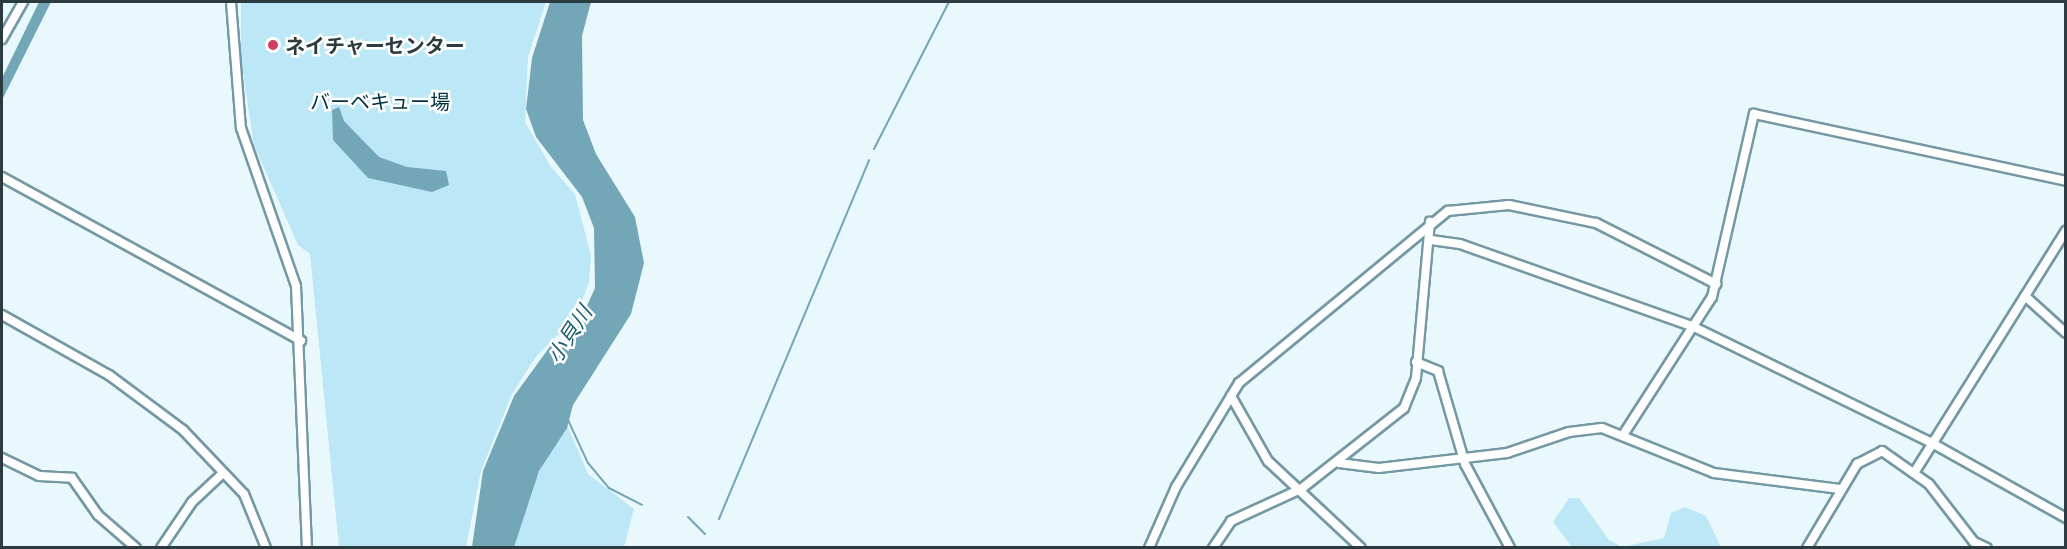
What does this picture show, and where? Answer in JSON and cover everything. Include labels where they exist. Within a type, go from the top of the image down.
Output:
[{"type":"street","points":[[2,39],[23,2]]},
{"type":"street","points":[[231,2],[241,128],[292,267],[300,341],[307,548]]},
{"type":"street","points":[[1623,435],[1716,284],[1754,114],[2066,181]]},
{"type":"street","points":[[2,177],[300,341]]},
{"type":"street","points":[[1149,548],[1176,487],[1245,377],[1430,222],[1455,208],[1489,205],[1590,222],[1686,264],[1716,284]]},
{"type":"street","points":[[1213,548],[1231,521],[1301,489],[1339,463],[1404,408],[1416,362],[1431,240],[1430,222]]},
{"type":"street","points":[[1914,473],[1930,442],[2066,231]]},
{"type":"street","points":[[1431,240],[1460,244],[1692,326],[1930,442],[2066,518]]},
{"type":"street","points":[[2025,296],[2066,333]]},
{"type":"street","points":[[2,315],[109,375],[183,430],[252,506],[266,548]]},
{"type":"street","points":[[1416,362],[1438,371],[1464,459],[1510,548]]},
{"type":"street","points":[[1231,396],[1254,429],[1263,455],[1360,548]]},
{"type":"street","points":[[1339,463],[1379,468],[1516,452],[1586,429],[1623,435],[1714,473],[1840,489]]},
{"type":"street","points":[[1807,548],[1840,489],[1857,464],[1882,451],[1914,473],[1941,497],[1974,542],[1987,548]]},
{"type":"street","points":[[2,458],[39,476],[72,478],[98,515],[136,548]]},
{"type":"street","points":[[161,548],[192,502],[223,473]]},
{"type":"green space","name":"バーベキュー場","points":[[241,2],[546,2],[528,57],[525,122],[551,167],[575,194],[591,256],[589,283],[569,331],[556,336],[535,358],[512,394],[481,471],[466,547],[339,547],[310,254],[298,245],[254,145],[241,59]]},
{"type":"green space","points":[[567,425],[588,474],[634,509],[624,547],[512,548],[524,503],[561,427]]},
{"type":"green space","points":[[1569,498],[1579,498],[1609,540],[1622,547],[1572,547],[1553,522]]},
{"type":"green space","points":[[1685,507],[1706,516],[1721,547],[1622,547],[1664,538],[1671,513]]},
{"type":"shaded area","points":[[39,2],[51,2],[2,100],[2,78]]},
{"type":"shaded area","points":[[550,2],[591,2],[582,36],[583,120],[596,154],[635,217],[644,263],[631,314],[573,405],[567,428],[539,471],[514,547],[472,547],[483,471],[514,396],[554,341],[562,348],[573,337],[595,288],[594,228],[582,197],[536,137],[526,109],[532,58]]},
{"type":"shaded area","points":[[339,107],[344,121],[379,157],[407,167],[446,171],[449,185],[432,192],[368,178],[333,140],[332,110]]},
{"type":"waterway","points":[[874,149],[949,2]]},
{"type":"waterway","points":[[719,519],[869,160]]},
{"type":"waterway","points":[[568,420],[588,463],[609,488],[642,505]]},
{"type":"waterway","points":[[688,517],[705,534]]},
{"type":"place","name":"ネイチャーセンター","points":[[273,45]]},
{"type":"water label","name":"小貝川","points":[[569,334]]}]
